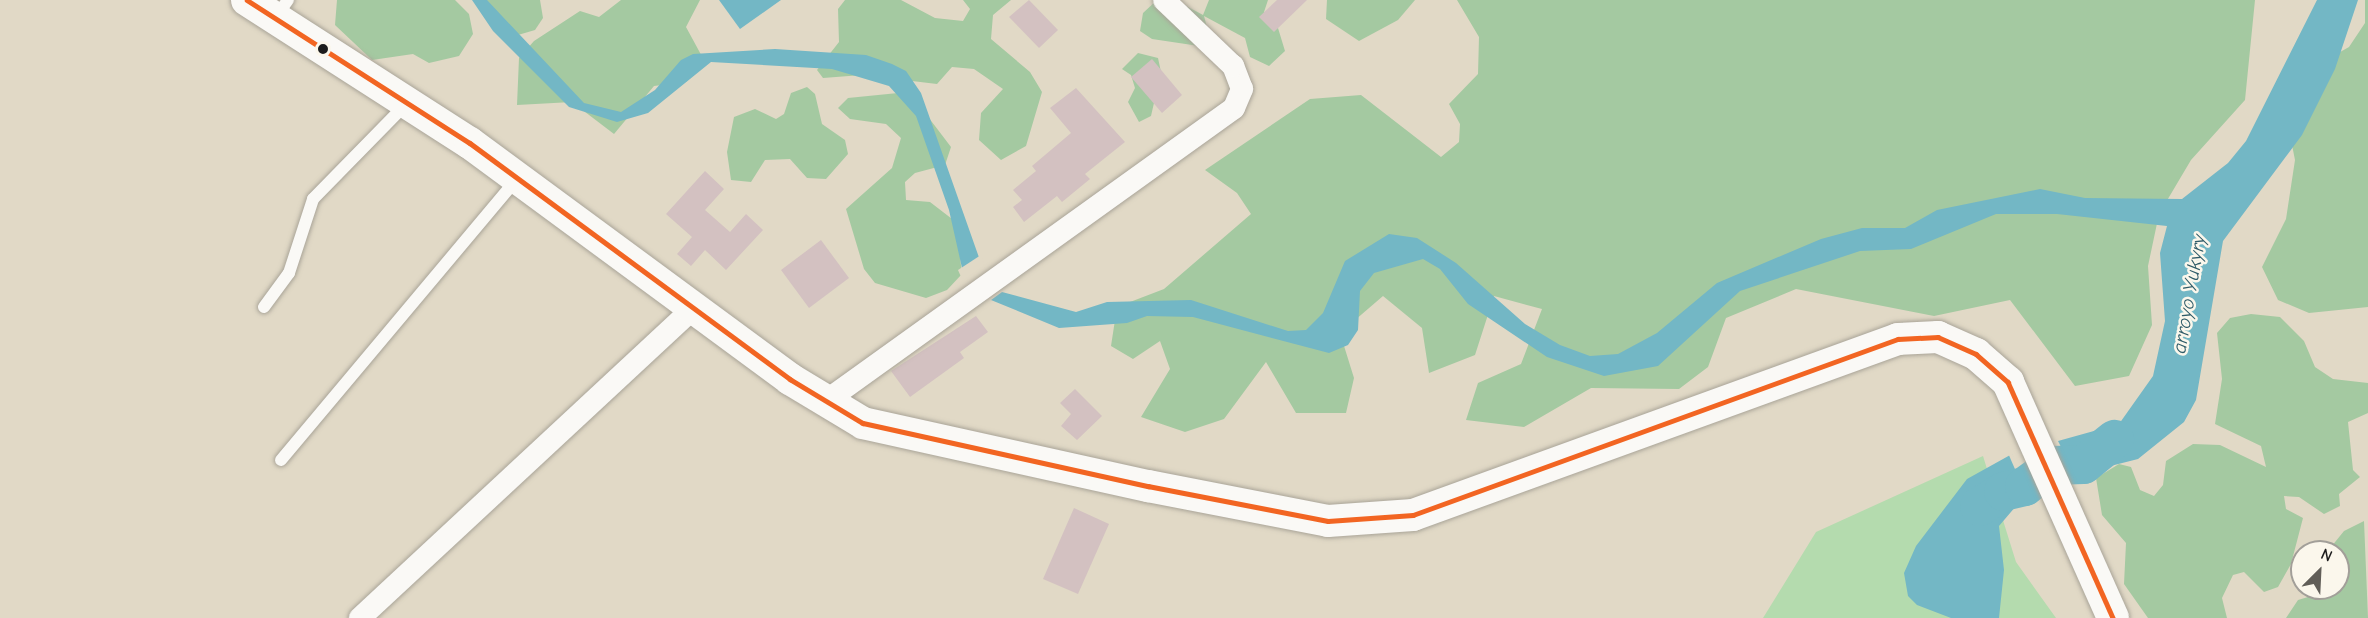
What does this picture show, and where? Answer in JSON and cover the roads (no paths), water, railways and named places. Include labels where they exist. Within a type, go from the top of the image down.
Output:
[{"type":"main road","points":[[247,0],[282,9],[407,103],[518,178],[694,308],[826,401],[863,423],[949,445],[1328,521],[1413,515],[1898,339],[1938,337],[1976,354],[2008,382],[2113,618]]},
{"type":"street","points":[[826,401],[1234,108],[1242,89],[1233,66],[1164,0]]},
{"type":"street","points":[[360,618],[694,308]]},
{"type":"lane","points":[[264,307],[289,273],[313,199],[407,103]]},
{"type":"lane","points":[[281,460],[518,178]]},
{"type":"water","points":[[472,0],[487,0],[584,103],[621,112],[655,90],[681,60],[693,54],[775,49],[866,55],[906,71],[921,93],[982,266],[964,277],[949,210],[916,116],[889,86],[832,69],[711,62],[648,113],[617,122],[569,107],[493,31]]},
{"type":"water","points":[[719,0],[781,0],[740,29]]},
{"type":"water","points":[[2317,0],[2358,0],[2335,69],[2302,135],[2223,241],[2196,400],[2184,422],[2138,459],[2075,475],[2058,441],[2119,424],[2153,376],[2165,321],[2160,253],[2167,226],[2057,214],[1996,214],[1911,249],[1860,251],[1740,291],[1658,366],[1604,376],[1547,357],[1468,304],[1440,269],[1423,259],[1374,273],[1360,291],[1358,330],[1348,345],[1329,353],[1193,317],[1147,316],[1127,323],[1059,328],[991,300],[1002,292],[1076,312],[1107,302],[1191,300],[1288,331],[1306,330],[1323,313],[1345,261],[1389,234],[1417,238],[1456,263],[1525,324],[1560,345],[1590,356],[1618,354],[1657,333],[1717,283],[1821,239],[1862,228],[1905,228],[1937,210],[2040,189],[2085,198],[2182,199],[2228,163],[2246,141]]},
{"type":"water","points":[[2012,454],[2028,492],[1999,526],[2004,570],[1999,618],[1951,618],[1917,605],[1908,596],[1904,573],[1916,546],[1967,479]]},
{"type":"waterway","name":"arroyo Yukyry","points":[[1979,506],[2003,491],[2024,486],[2053,465],[2083,464],[2114,439]]}]
